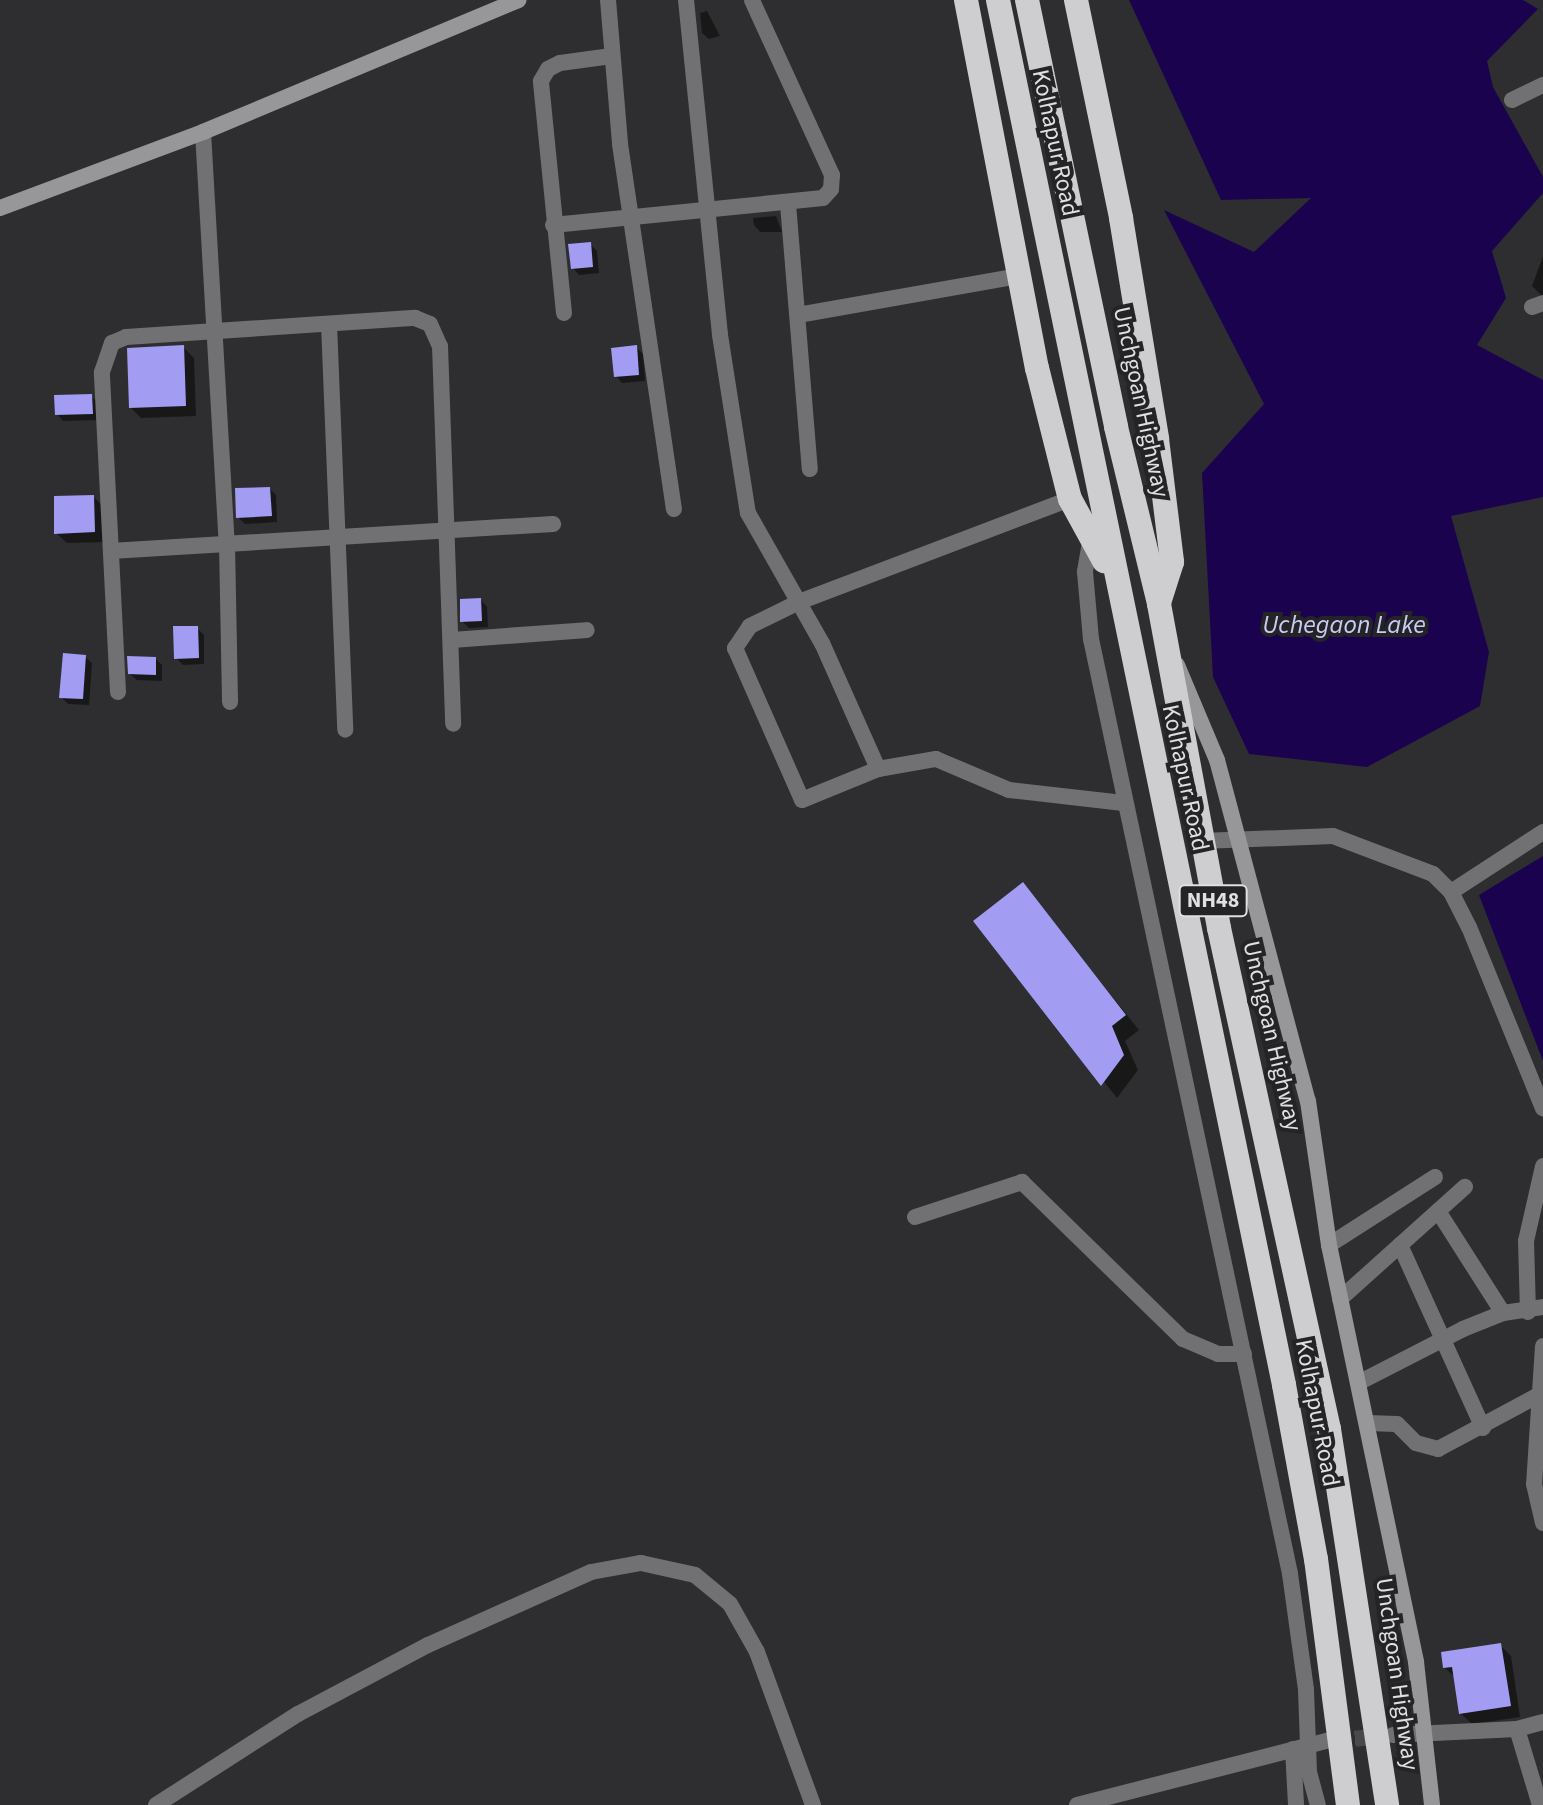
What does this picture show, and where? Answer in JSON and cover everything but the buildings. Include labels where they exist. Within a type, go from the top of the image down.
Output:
[{"type":"highway","points":[[966,0],[1020,276],[1070,499],[1116,584]]},
{"type":"highway","name":"Kolhapur Road","points":[[998,0],[1286,1400],[1316,1559],[1348,1805]]},
{"type":"highway","name":"Unchgoan Highway","points":[[1027,0],[1116,427],[1159,604],[1202,841],[1329,1429],[1387,1805]]},
{"type":"highway","points":[[1076,0],[1157,439],[1172,562],[1159,604]]},
{"type":"street","points":[[0,208],[203,132],[518,0]]},
{"type":"street","points":[[608,0],[631,219],[674,509]]},
{"type":"street","points":[[686,0],[720,335],[748,513],[799,602],[878,769]]},
{"type":"street","points":[[553,225],[788,204],[823,198],[831,189],[832,175],[752,0]]},
{"type":"street","points":[[564,313],[541,81],[548,69],[560,63],[612,56]]},
{"type":"street","points":[[1512,100],[1543,85]]},
{"type":"street","points":[[203,132],[227,544],[230,702]]},
{"type":"street","points":[[788,204],[810,469]]},
{"type":"street","points":[[798,315],[1020,276]]},
{"type":"street","points":[[118,692],[103,356],[112,343],[126,337],[215,334],[415,318],[430,324],[436,334],[452,640],[453,724]]},
{"type":"street","points":[[329,324],[345,730]]},
{"type":"street","points":[[1070,499],[799,602],[750,626],[735,648],[802,800],[878,769],[936,759],[1009,790],[1123,803]]},
{"type":"street","points":[[111,551],[446,527],[553,524]]},
{"type":"street","points":[[1091,537],[1085,572],[1091,639],[1123,803],[1290,1574],[1306,1690],[1296,1805]]},
{"type":"street","points":[[452,640],[587,630]]},
{"type":"street","points":[[1166,642],[1217,760],[1308,1101],[1329,1245],[1416,1662],[1432,1805]]},
{"type":"street","points":[[1451,892],[1543,832]]},
{"type":"street","points":[[1202,841],[1333,836],[1433,874],[1451,892],[1543,1108]]},
{"type":"street","points":[[1358,1383],[1440,1339],[1503,1313],[1536,1310],[1526,1241],[1543,1166]]},
{"type":"street","points":[[1329,1245],[1435,1177]]},
{"type":"street","points":[[915,1217],[1022,1182],[1183,1339],[1218,1354],[1244,1354]]},
{"type":"street","points":[[1340,1299],[1465,1187]]},
{"type":"street","points":[[1438,1211],[1503,1313]]},
{"type":"street","points":[[1400,1245],[1483,1428]]},
{"type":"street","points":[[1543,1346],[1537,1396],[1534,1484],[1543,1523]]},
{"type":"street","points":[[1367,1423],[1397,1424],[1416,1443],[1438,1449],[1483,1428],[1537,1396]]},
{"type":"street","points":[[156,1805],[298,1714],[428,1645],[591,1572],[641,1563],[695,1575],[730,1604],[757,1652],[813,1805]]},
{"type":"street","points":[[1393,1735],[1517,1729],[1543,1722]]},
{"type":"street","points":[[1517,1729],[1540,1805]]},
{"type":"street","points":[[1077,1805],[1327,1741]]},
{"type":"street","points":[[1300,1747],[1318,1805]]},
{"type":"water","name":"Uchegaon Lake","points":[[1129,0],[1523,0],[1538,9],[1487,61],[1493,87],[1543,177],[1543,193],[1492,251],[1506,298],[1477,345],[1543,380],[1543,497],[1451,516],[1489,652],[1480,706],[1367,767],[1249,754],[1213,677],[1202,473],[1264,404],[1164,210],[1254,252],[1311,198],[1221,200]]},
{"type":"water","points":[[1543,856],[1543,1061],[1479,895]]},
{"type":"tunnel","points":[[1331,1741],[1384,1736]]}]
